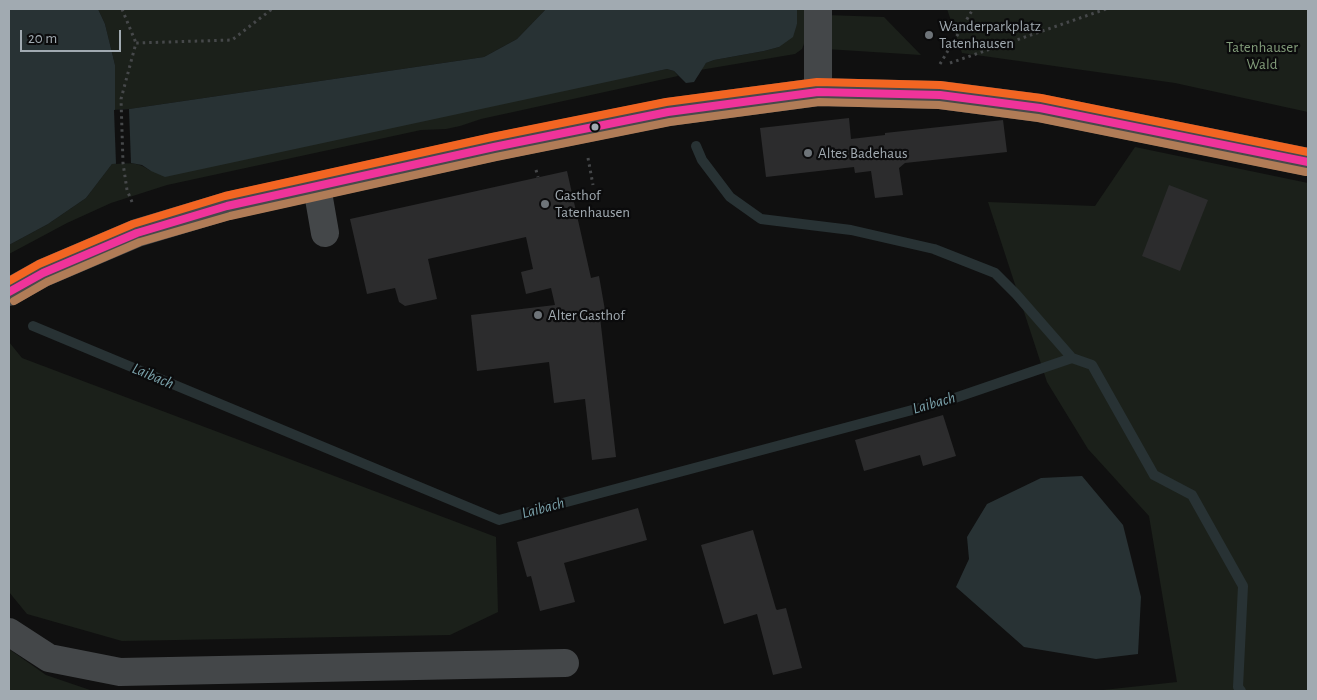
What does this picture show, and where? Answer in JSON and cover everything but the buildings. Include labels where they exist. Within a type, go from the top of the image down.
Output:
[{"type":"main road","points":[[9,292],[43,273],[137,233],[227,206],[494,147],[668,112],[818,92],[940,94],[1040,108],[1308,162]]},
{"type":"street","points":[[818,9],[818,92]]},
{"type":"street","points":[[317,187],[325,233]]},
{"type":"street","points":[[9,632],[49,658],[120,672],[565,663]]},
{"type":"path","points":[[122,9],[136,43],[121,99],[123,163],[127,190],[134,207]]},
{"type":"path","points":[[136,43],[232,40],[272,9]]},
{"type":"path","points":[[973,9],[938,67],[1106,9]]},
{"type":"green space","points":[[98,9],[546,9],[517,39],[484,57],[114,110],[115,65],[105,24]]},
{"type":"green space","points":[[797,9],[805,9],[805,41],[802,49],[795,54],[700,70],[706,63],[714,60],[779,47],[797,24]]},
{"type":"green space","name":"Tatenhauser Wald","points":[[947,9],[1308,9],[1308,112],[1175,83],[962,53]]},
{"type":"green space","points":[[826,15],[884,17],[921,55],[826,49]]},
{"type":"green space","points":[[667,69],[674,71],[678,76],[481,119],[446,129],[421,130],[167,185],[111,203],[67,223],[9,254],[9,245],[48,224],[86,198],[112,164],[137,164],[151,171]]},
{"type":"green space","points":[[1135,147],[1308,183],[1308,691],[1103,691],[1177,682],[1149,516],[1088,449],[1047,382],[988,202],[1095,206]]},
{"type":"green space","points":[[9,342],[22,358],[496,537],[498,612],[450,635],[122,641],[27,614],[9,592]]},
{"type":"green space","points":[[9,649],[46,675],[93,691],[9,691]]},
{"type":"shaded area","points":[[9,9],[98,9],[105,24],[115,65],[115,110],[484,57],[517,39],[546,9],[797,9],[797,24],[793,37],[779,47],[706,63],[694,82],[686,83],[674,71],[667,69],[165,177],[142,165],[131,163],[112,164],[86,198],[48,224],[9,245]]},
{"type":"shaded area","points":[[1082,476],[1123,525],[1141,597],[1138,654],[1096,659],[1024,647],[956,587],[969,559],[967,537],[987,504],[1041,478]]},
{"type":"pier","points":[[129,109],[131,163],[116,164],[114,110]]},
{"type":"waterway","name":"Laibach","points":[[696,146],[702,160],[730,197],[761,219],[851,230],[934,249],[995,273],[1072,358],[1092,365],[1154,475],[1192,495],[1243,586],[1238,687],[1241,691]]},
{"type":"waterway","name":"Laibach","points":[[33,326],[499,520],[946,401],[1072,358]]},
{"type":"transit line","points":[[9,281],[39,264],[133,224],[225,196],[492,137],[666,102],[817,82],[940,85],[1041,98],[1308,152]]},
{"type":"transit line","points":[[9,292],[43,273],[137,233],[227,206],[494,147],[668,112],[818,92],[940,95],[1040,108],[1308,162]]},
{"type":"transit line","points":[[14,301],[47,282],[140,242],[230,216],[496,157],[670,122],[819,102],[939,105],[1038,118],[1306,172]]},
{"type":"place","name":"Wanderparkplatz Tatenhausen","points":[[929,35]]},
{"type":"place","name":"Altes Badehaus","points":[[808,153]]},
{"type":"place","name":"Gasthof Tatenhausen","points":[[545,204]]},
{"type":"place","name":"Alter Gasthof","points":[[538,315]]}]
